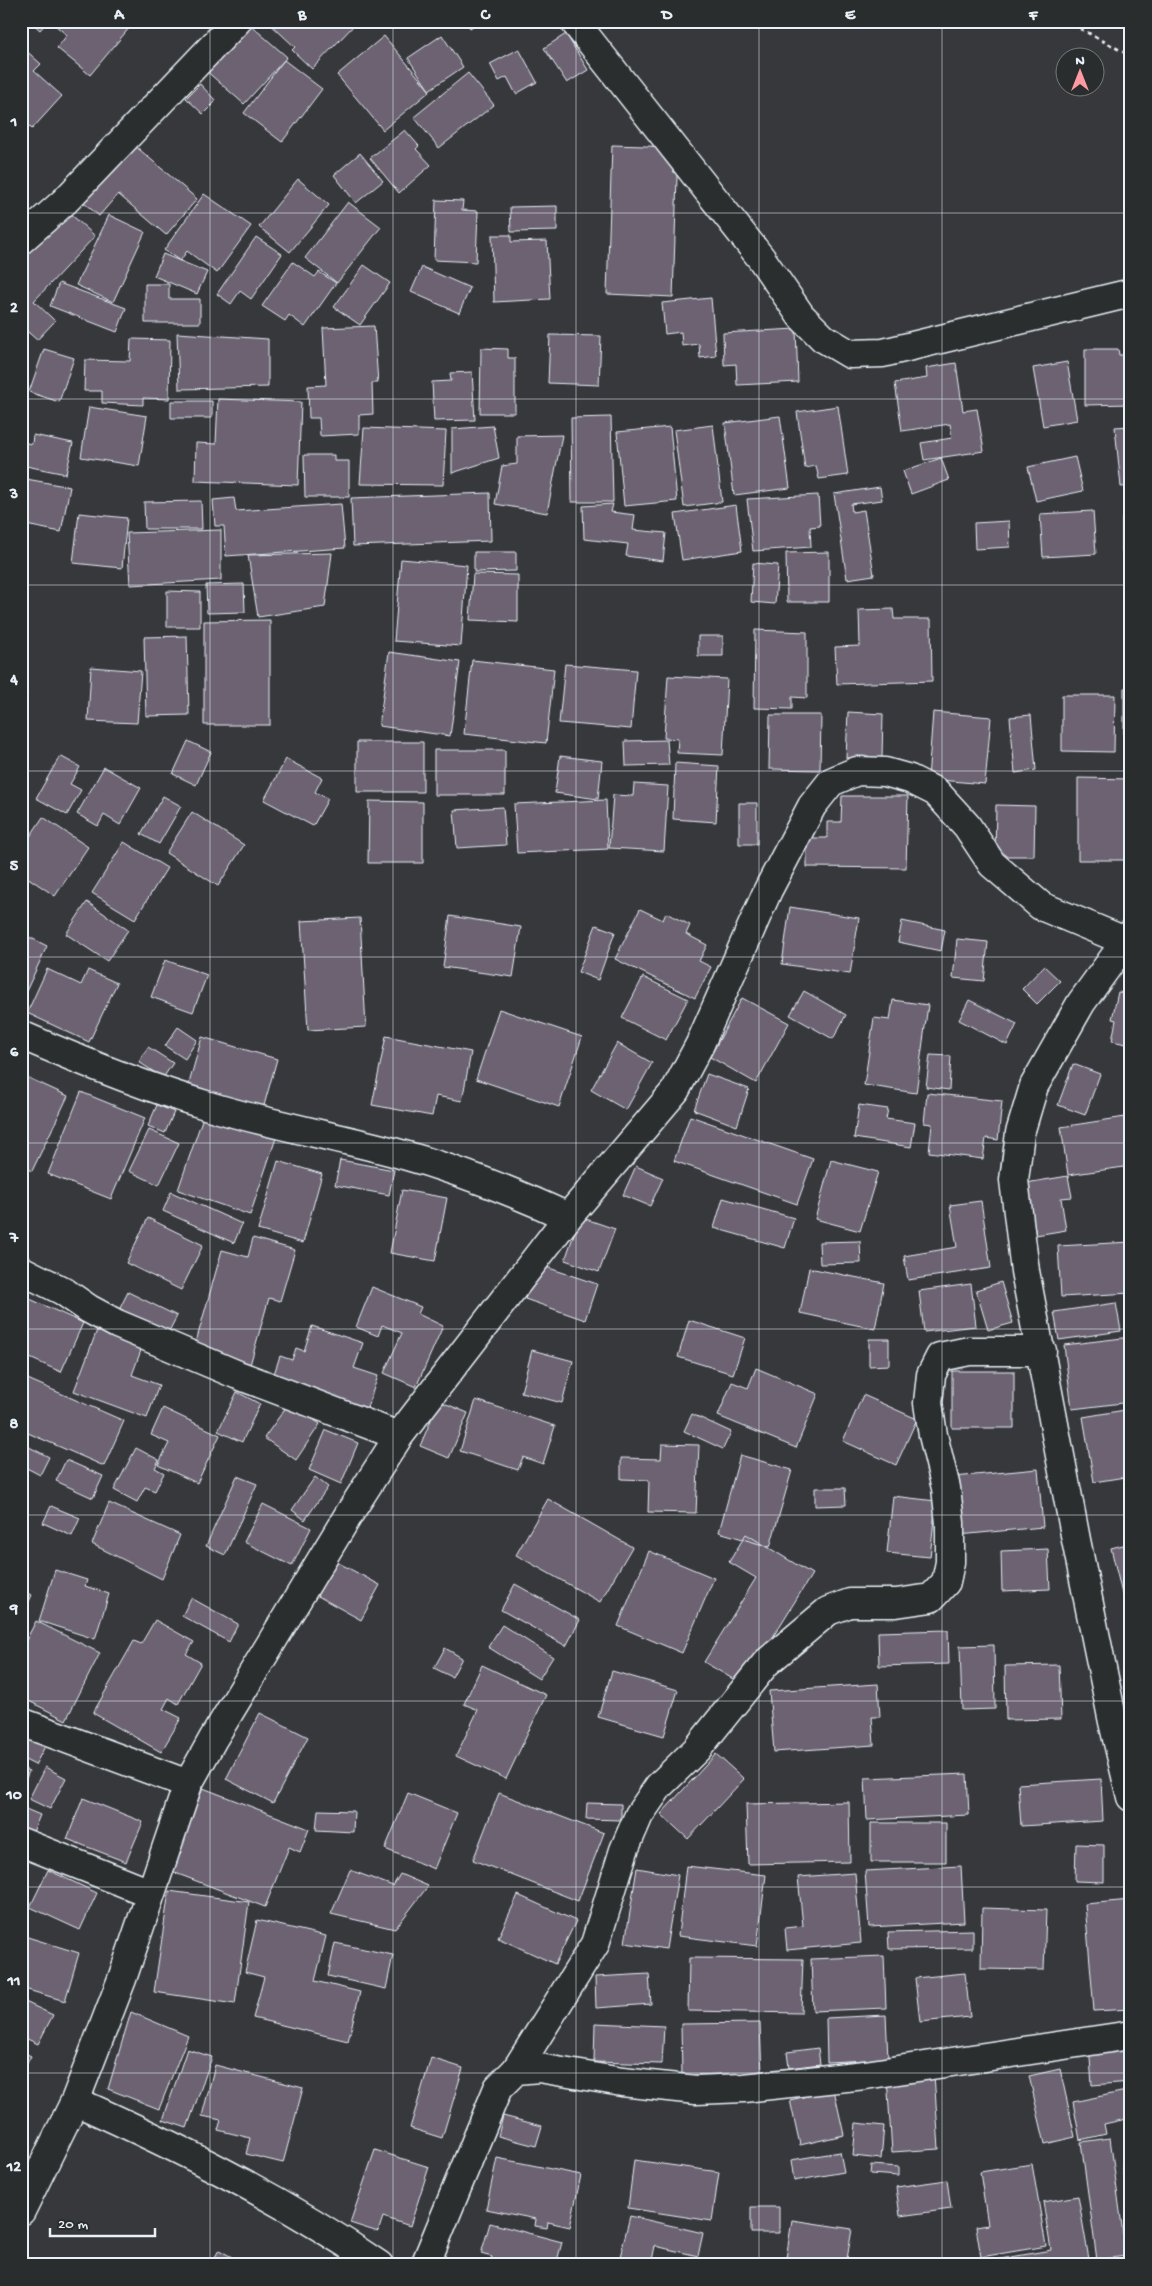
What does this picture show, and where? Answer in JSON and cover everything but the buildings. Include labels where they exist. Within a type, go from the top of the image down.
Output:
[{"type":"street","points":[[21,240],[65,201],[237,21]]},
{"type":"street","points":[[574,21],[761,258],[801,316],[823,338],[850,354],[883,353],[1131,293]]},
{"type":"street","points":[[21,2211],[75,2101],[122,1980],[188,1784],[242,1689],[399,1436],[568,1217],[676,1092],[700,1044],[768,890],[812,806],[831,782],[857,771],[885,772],[910,779],[936,792],[967,826],[992,864],[1041,906],[1128,937],[1081,1003],[1034,1086],[1020,1132],[1014,1180],[1025,1271],[1042,1351],[1076,1540],[1113,1722],[1131,1797]]},
{"type":"street","points":[[21,1035],[128,1079],[210,1106],[396,1153],[451,1169],[509,1190],[568,1217]]},
{"type":"street","points":[[21,1270],[63,1291],[89,1309],[117,1324],[238,1375],[399,1436]]},
{"type":"street","points":[[425,2265],[498,2088],[516,2070],[595,1944],[624,1850],[639,1815],[659,1786],[697,1749],[766,1664],[828,1611],[850,1603],[896,1603],[931,1598],[946,1582],[950,1562],[950,1523],[946,1488],[933,1435],[928,1404],[931,1375],[940,1357],[969,1352],[1042,1351]]},
{"type":"street","points":[[21,1722],[188,1784]]},
{"type":"street","points":[[21,1842],[150,1893]]},
{"type":"street","points":[[516,2070],[539,2068],[622,2082],[696,2090],[744,2088],[865,2075],[1131,2035]]},
{"type":"street","points":[[75,2101],[154,2136],[226,2174],[348,2244],[379,2265]]},
{"type":"path","points":[[1066,21],[1131,56]]}]
